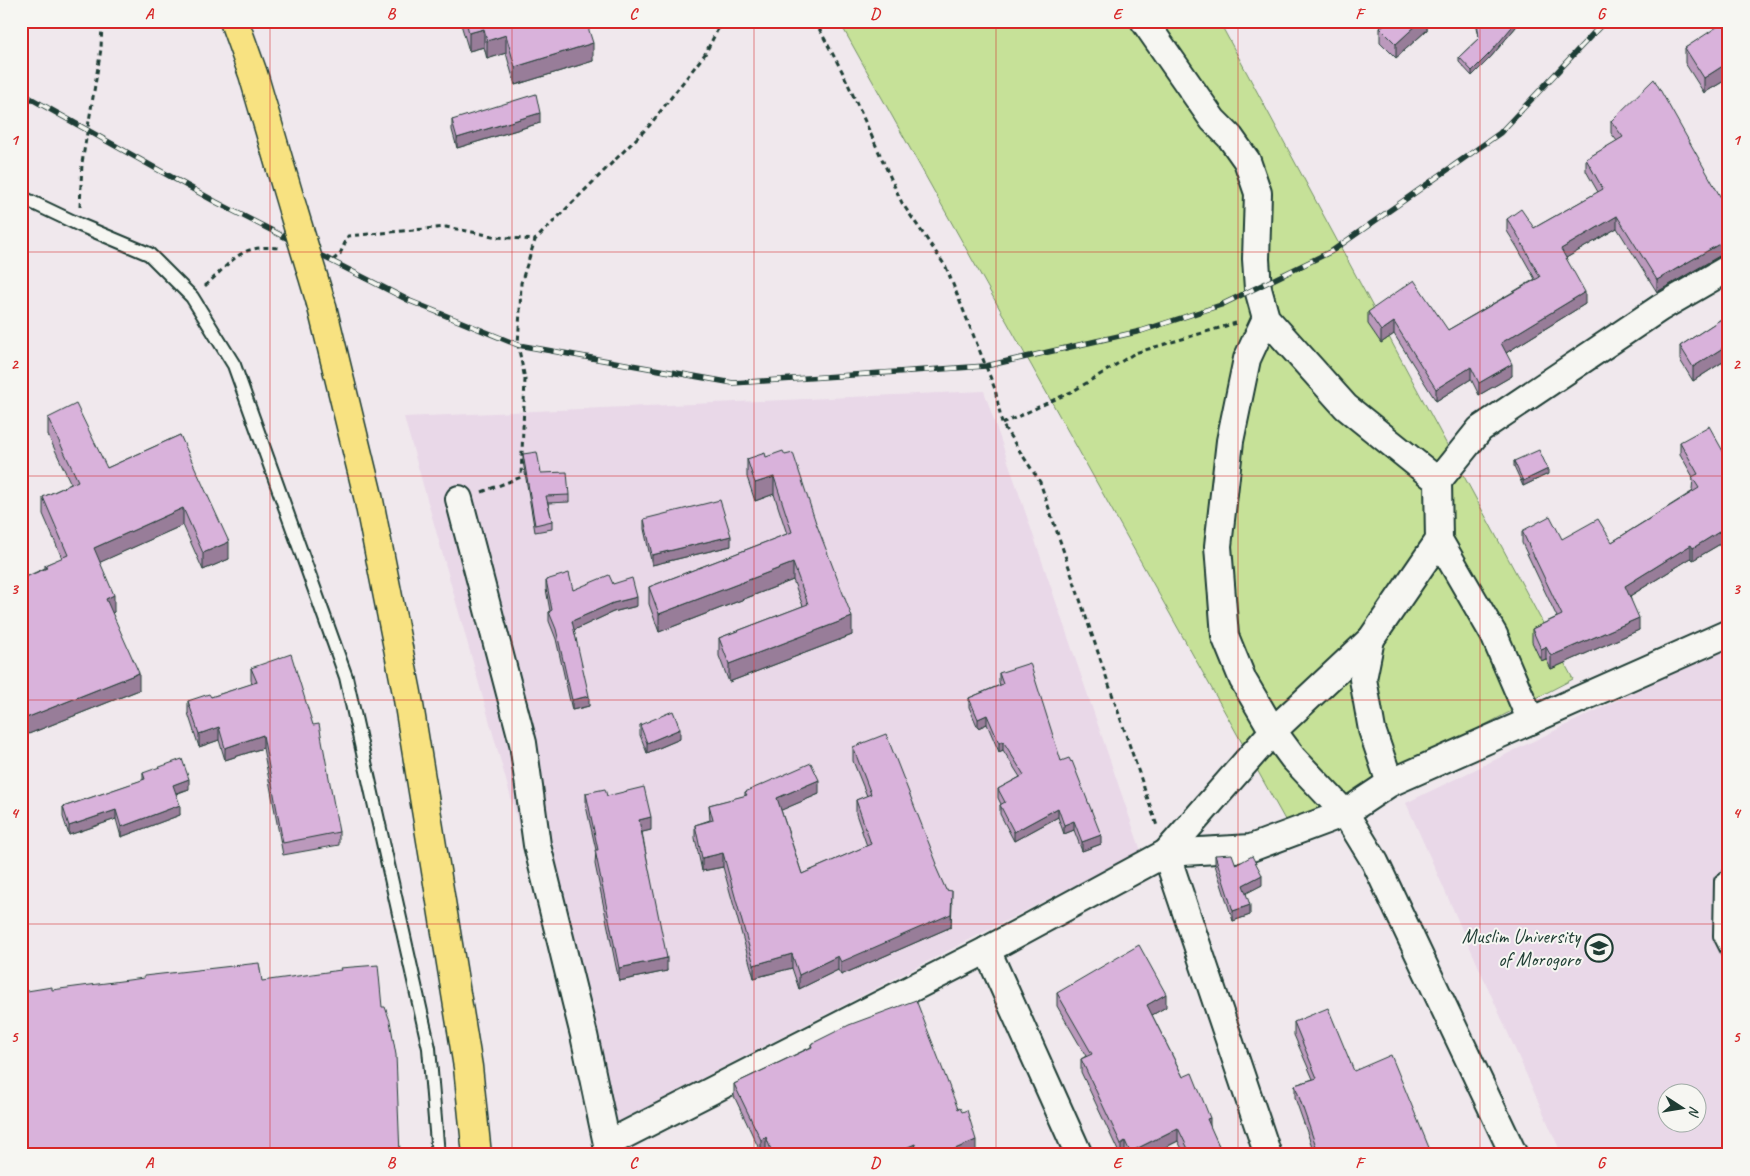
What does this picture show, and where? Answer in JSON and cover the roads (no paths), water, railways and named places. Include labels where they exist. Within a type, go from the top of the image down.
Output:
[{"type":"highway","points":[[234,21],[253,74],[321,303],[368,496],[407,692],[468,1067],[477,1155]]},
{"type":"street","points":[[1144,21],[1213,120],[1230,137],[1247,161],[1258,193],[1256,259],[1258,289],[1266,318],[1346,407],[1438,481]]},
{"type":"street","points":[[1531,721],[1494,635],[1439,540],[1438,481],[1480,429],[1660,308],[1729,268]]},
{"type":"street","points":[[1266,318],[1245,368],[1230,441],[1218,546],[1225,636],[1243,680],[1273,731],[1293,758],[1345,813],[1375,862],[1514,1155]]},
{"type":"street","points":[[459,499],[524,743],[537,845],[584,1035],[608,1149],[987,950],[1166,853],[1273,731],[1371,639],[1439,540]]},
{"type":"street","points":[[1166,853],[1251,848],[1345,813],[1390,783],[1729,633]]},
{"type":"street","points":[[1371,639],[1363,679],[1372,730],[1390,783]]},
{"type":"street","points":[[1166,853],[1268,1155]]},
{"type":"street","points":[[987,950],[1079,1155]]},
{"type":"lane","points":[[21,196],[80,226],[149,254],[192,297],[234,365],[346,677],[429,1048],[438,1155]]},
{"type":"lane","points":[[1729,875],[1721,881],[1720,936],[1729,954]]},
{"type":"railway","points":[[21,93],[216,202],[410,301],[518,345],[733,383],[986,366],[1141,331],[1221,305],[1332,251],[1500,133],[1605,21]]},
{"type":"place","name":"Muslim University of Morogoro","points":[[1599,948]]}]
